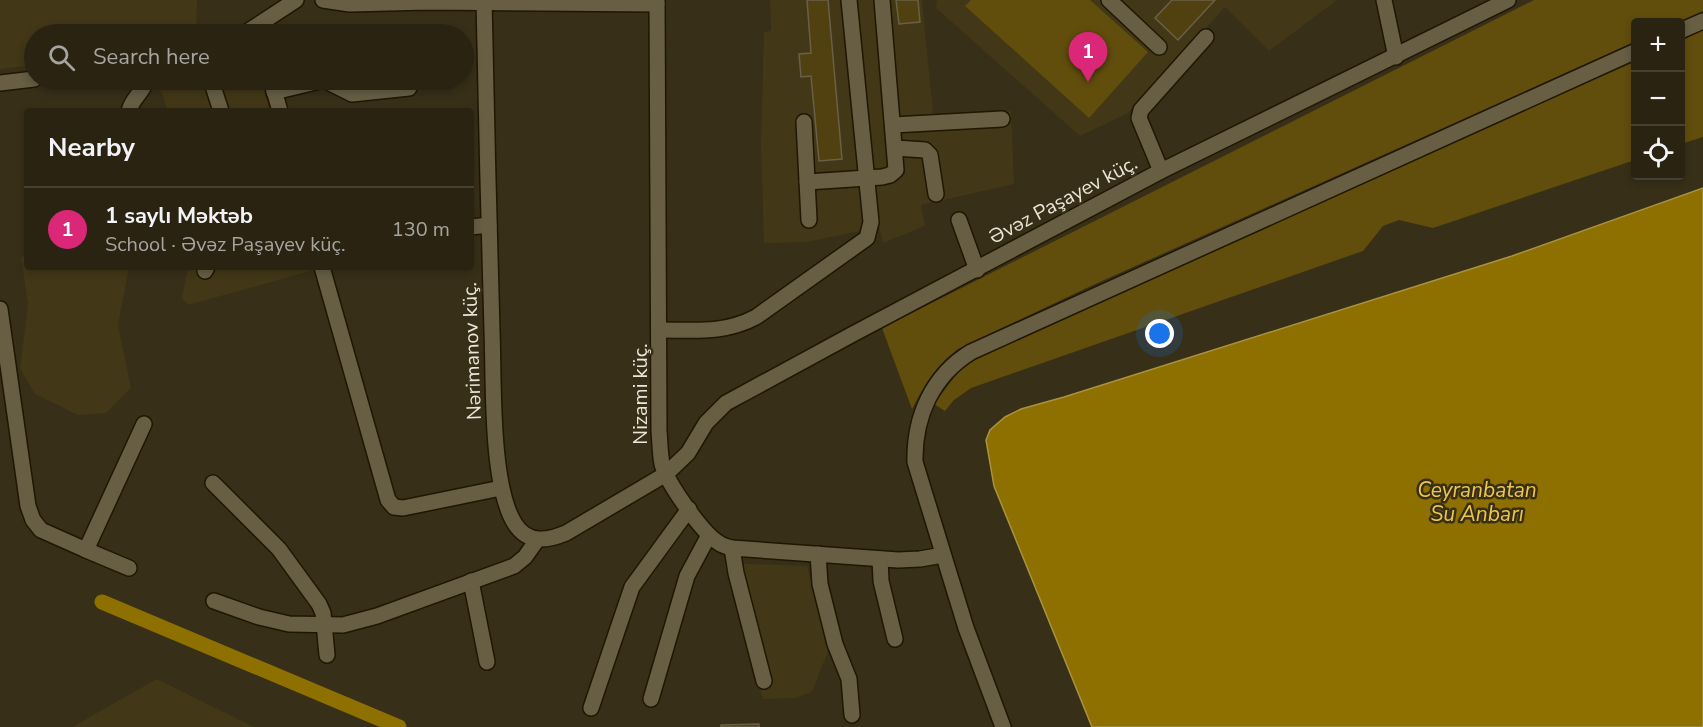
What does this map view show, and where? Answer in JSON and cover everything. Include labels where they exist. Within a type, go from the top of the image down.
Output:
[{"type":"street","points":[[263,24],[296,0]]},
{"type":"street","points":[[323,0],[351,4],[657,2]]},
{"type":"street","points":[[660,330],[720,330],[743,324],[867,238],[871,222],[849,0]]},
{"type":"street","points":[[807,182],[866,179],[890,175],[896,171],[882,0]]},
{"type":"street","points":[[1109,0],[1159,47]]},
{"type":"street","points":[[1384,0],[1396,57]]},
{"type":"street","name":"Əvəz Paşayev küç.","points":[[666,474],[688,453],[706,423],[726,403],[1161,171],[1508,0]]},
{"type":"street","name":"Nərimanov küç.","points":[[484,2],[495,405],[501,488],[505,504],[515,525],[524,534],[537,540]]},
{"type":"street","name":"Nizami küç.","points":[[657,2],[659,431],[662,462],[666,474],[688,509],[709,535],[720,544],[732,548],[920,560],[943,555]]},
{"type":"street","points":[[1685,29],[1703,21]]},
{"type":"street","points":[[1161,171],[1139,118],[1141,110],[1206,37]]},
{"type":"street","points":[[1003,727],[966,628],[918,477],[916,435],[925,404],[936,383],[957,360],[1631,53]]},
{"type":"street","points":[[0,83],[24,80]]},
{"type":"street","points":[[130,108],[132,100],[141,90]]},
{"type":"street","points":[[214,90],[220,108]]},
{"type":"street","points":[[274,90],[279,108]]},
{"type":"street","points":[[344,90],[352,94],[390,90]]},
{"type":"street","points":[[893,125],[1002,119]]},
{"type":"street","points":[[804,123],[809,220]]},
{"type":"street","points":[[895,148],[925,150],[930,154],[936,194]]},
{"type":"street","points":[[959,220],[977,270]]},
{"type":"street","points":[[474,227],[489,225]]},
{"type":"street","points":[[323,270],[388,500],[394,507],[403,508],[501,488]]},
{"type":"street","points":[[0,309],[28,506],[33,520],[41,530],[129,568]]},
{"type":"street","points":[[86,550],[144,424]]},
{"type":"street","points":[[214,601],[259,617],[289,624],[343,625],[377,616],[514,566],[525,557],[537,540],[551,540],[566,533],[666,474]]},
{"type":"street","points":[[213,483],[279,549],[319,604],[327,655]]},
{"type":"street","points":[[591,708],[632,587],[688,509]]},
{"type":"street","points":[[651,699],[687,576],[709,535]]},
{"type":"street","points":[[732,548],[736,573],[764,681]]},
{"type":"street","points":[[818,554],[820,584],[835,644],[849,679],[852,716]]},
{"type":"street","points":[[880,558],[881,581],[895,639]]},
{"type":"street","points":[[471,581],[487,662]]},
{"type":"shaded area","points":[[0,0],[197,0],[196,24],[24,24],[24,66],[0,69]]},
{"type":"shaded area","points":[[770,0],[922,0],[933,115],[1011,111],[1014,184],[921,205],[925,226],[883,243],[877,218],[865,230],[807,242],[764,243],[761,145],[764,32],[771,31]]},
{"type":"shaded area","points":[[937,0],[1337,0],[1269,51],[1225,7],[1128,113],[1080,136],[936,8]]},
{"type":"shaded area","points":[[971,0],[1090,0],[1148,52],[1089,118],[965,6]]},
{"type":"shaded area","points":[[1534,0],[1703,0],[1703,11],[1685,19],[1631,18],[1631,44],[1093,285],[958,349],[931,376],[912,409],[882,328]]},
{"type":"shaded area","points":[[1703,30],[1703,137],[1685,143],[1685,72],[1685,39]]},
{"type":"shaded area","points":[[1631,63],[1631,161],[1433,228],[1399,220],[1383,226],[1363,251],[971,388],[954,400],[945,411],[934,404],[959,371],[974,358]]},
{"type":"shaded area","points":[[161,90],[263,90],[269,108],[167,108]]},
{"type":"shaded area","points":[[24,256],[24,270],[128,270],[118,325],[131,388],[106,413],[78,415],[35,394],[20,368],[28,304],[21,257]]},
{"type":"shaded area","points":[[187,270],[314,270],[188,305],[182,298]]},
{"type":"shaded area","points":[[724,563],[807,566],[828,651],[812,692],[795,698],[763,699]]},
{"type":"shaded area","points":[[157,679],[254,727],[72,727]]},
{"type":"water","name":"Ceyranbatan Su Anbarı","points":[[1703,188],[1703,727],[1092,727],[994,486],[986,440],[990,430],[1005,417],[1021,409],[1512,256]]},
{"type":"building","points":[[807,0],[828,0],[842,159],[819,161],[811,76],[801,77],[799,54],[811,53]]},
{"type":"building","points":[[896,0],[918,0],[920,22],[899,24]]},
{"type":"building","points":[[1172,0],[1215,0],[1178,40],[1155,18]]},
{"type":"building","points":[[759,724],[759,727],[721,727],[721,725]]},
{"type":"waterway","points":[[102,602],[399,727]]},
{"type":"place","name":"1 saylı Məktəb","points":[[1088,82]]}]
